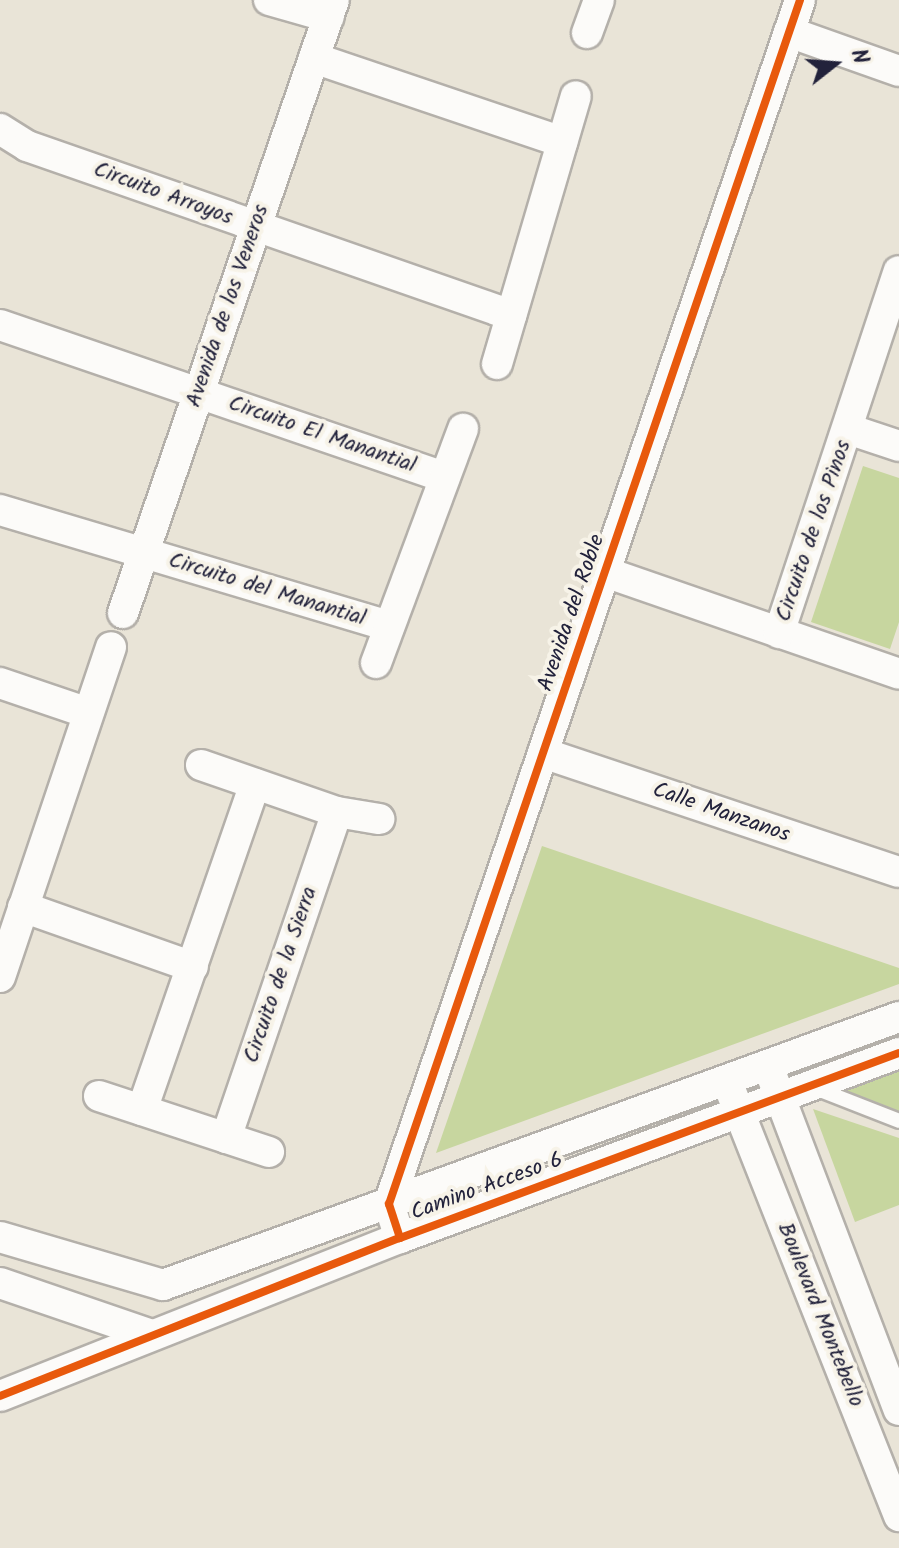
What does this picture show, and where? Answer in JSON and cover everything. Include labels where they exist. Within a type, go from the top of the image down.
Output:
[{"type":"street","points":[[269,0],[331,8]]},
{"type":"street","points":[[587,33],[599,0]]},
{"type":"street","name":"Avenida del Roble","points":[[389,1204],[800,0]]},
{"type":"street","name":"Avenida de los Veneros","points":[[123,613],[331,8]]},
{"type":"street","points":[[789,32],[899,71]]},
{"type":"street","points":[[314,58],[562,142]]},
{"type":"street","points":[[497,364],[576,96]]},
{"type":"street","name":"Circuito Arroyos","points":[[0,129],[27,146],[511,315]]},
{"type":"street","name":"Circuito de los Pinos","points":[[779,633],[899,271]]},
{"type":"street","name":"Circuito El Manantial","points":[[0,325],[445,477]]},
{"type":"street","name":"Circuito El Manantial","points":[[376,663],[463,429]]},
{"type":"street","name":"Circuito de los Pinos","points":[[848,429],[899,446]]},
{"type":"street","name":"Circuito del Manantial","points":[[0,510],[389,626]]},
{"type":"street","name":"Circuito de los Pinos","points":[[605,572],[899,674]]},
{"type":"street","points":[[0,977],[111,647]]},
{"type":"street","points":[[0,683],[88,713]]},
{"type":"street","name":"Calle Manzanos","points":[[543,753],[899,872]]},
{"type":"street","points":[[201,765],[337,812],[379,819]]},
{"type":"street","points":[[142,1110],[255,784]]},
{"type":"street","name":"Circuito de la Sierra","points":[[226,1138],[337,812]]},
{"type":"street","points":[[23,907],[193,967]]},
{"type":"street","name":"Camino Acceso 6","points":[[163,1285],[899,1017]]},
{"type":"street","name":"Camino Acceso 6","points":[[0,1396],[400,1238],[899,1053]]},
{"type":"street","name":"Boulevard Montebello","points":[[768,1065],[899,1410]]},
{"type":"street","name":"Boulevard Montebello","points":[[727,1080],[899,1516]]},
{"type":"street","points":[[99,1096],[269,1152]]},
{"type":"street","points":[[389,1204],[400,1238]]},
{"type":"street","points":[[0,1237],[163,1285],[152,1335],[0,1283]]},
{"type":"lane","points":[[811,1086],[899,1121]]},
{"type":"green space","points":[[863,466],[899,478],[899,622],[890,649],[811,622]]},
{"type":"green space","points":[[542,846],[899,968],[899,984],[436,1153]]},
{"type":"green space","points":[[899,1066],[899,1112],[838,1088]]},
{"type":"green space","points":[[813,1109],[899,1138],[899,1205],[855,1222]]},
{"type":"cycle path","points":[[400,1238],[389,1204],[800,0]]},
{"type":"cycle path","points":[[0,1396],[400,1238],[899,1053]]}]
